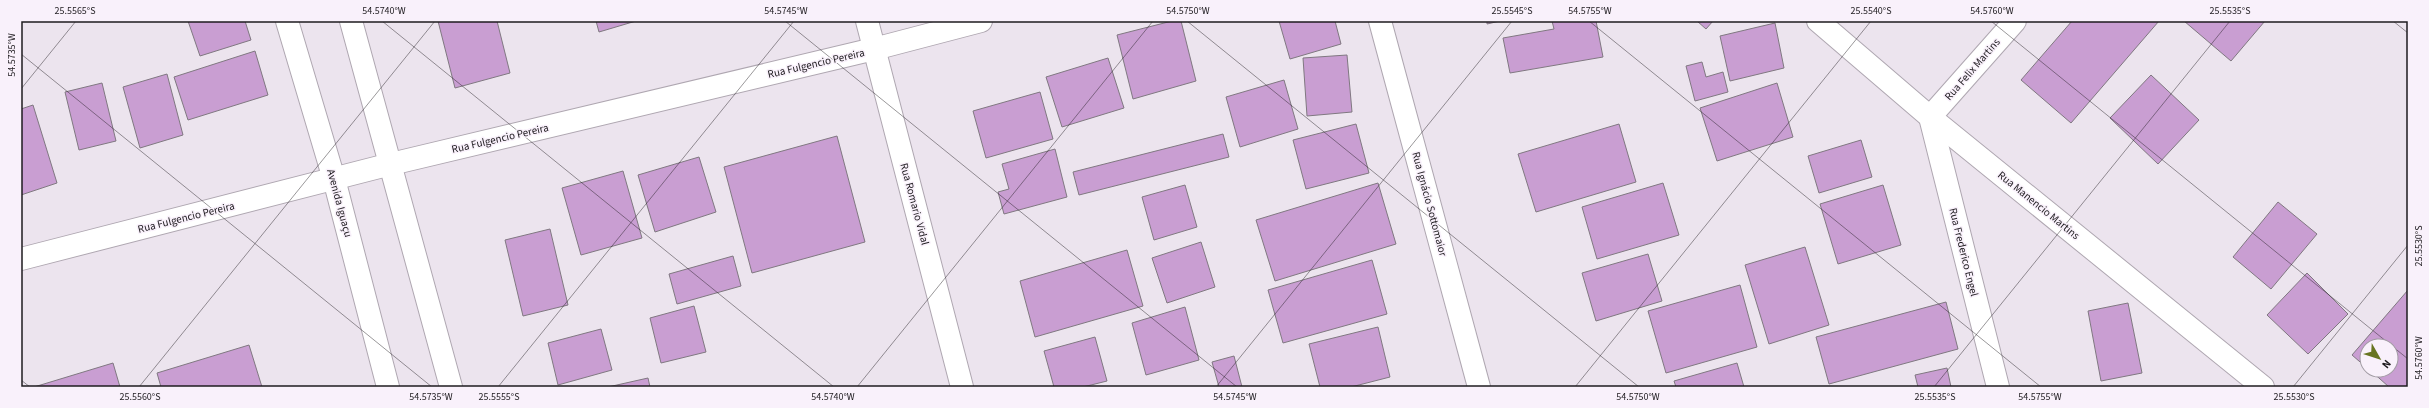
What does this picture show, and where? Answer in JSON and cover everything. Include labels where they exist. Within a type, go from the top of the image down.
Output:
[{"type":"street","name":"Avenida Iguaçu","points":[[287,21],[334,179],[388,387]]},
{"type":"street","points":[[351,21],[392,164],[451,387]]},
{"type":"street","name":"Rua Romario Vidal","points":[[867,21],[962,387]]},
{"type":"street","name":"Rua Fulgencio Pereira","points":[[21,259],[392,164],[874,49],[981,21]]},
{"type":"street","name":"Rua Ignácio Sottomaior","points":[[1380,21],[1479,387]]},
{"type":"street","name":"Rua Manencio Martins","points":[[1818,21],[1930,117],[2263,387]]},
{"type":"street","name":"Rua Felix Martins","points":[[1930,117],[2015,21]]},
{"type":"street","name":"Rua Frederico Engel","points":[[1930,117],[1998,387]]},
{"type":"building","points":[[188,21],[245,21],[251,40],[200,56]]},
{"type":"building","points":[[438,21],[497,21],[510,73],[455,88]]},
{"type":"building","points":[[596,21],[636,21],[599,32]]},
{"type":"building","points":[[1172,21],[1181,21],[1196,81],[1133,99],[1117,35]]},
{"type":"building","points":[[1279,21],[1335,21],[1341,44],[1290,59]]},
{"type":"building","points":[[1487,21],[1500,21],[1487,24]]},
{"type":"building","points":[[1552,21],[1596,21],[1603,57],[1510,73],[1503,38],[1554,29]]},
{"type":"building","points":[[1697,21],[1713,21],[1706,29]]},
{"type":"building","points":[[2072,21],[2159,21],[2071,123],[2021,80]]},
{"type":"building","points":[[2184,21],[2265,21],[2231,61]]},
{"type":"building","points":[[1775,23],[1784,68],[1730,81],[1720,36]]},
{"type":"building","points":[[255,51],[268,95],[188,120],[174,77]]},
{"type":"building","points":[[1347,55],[1352,112],[1307,116],[1303,58]]},
{"type":"building","points":[[1108,58],[1124,108],[1062,127],[1046,77]]},
{"type":"building","points":[[1702,62],[1706,77],[1723,72],[1728,92],[1695,101],[1686,66]]},
{"type":"building","points":[[167,74],[183,135],[140,148],[123,87]]},
{"type":"building","points":[[2151,75],[2199,120],[2158,164],[2110,118]]},
{"type":"building","points":[[1284,80],[1298,129],[1240,147],[1226,97]]},
{"type":"building","points":[[102,83],[116,141],[79,150],[65,92]]},
{"type":"building","points":[[1777,83],[1793,137],[1717,161],[1700,108]]},
{"type":"building","points":[[1040,92],[1053,139],[986,158],[973,111]]},
{"type":"building","points":[[33,105],[57,183],[21,195],[21,109]]},
{"type":"building","points":[[1356,124],[1369,173],[1306,189],[1293,140]]},
{"type":"building","points":[[1619,124],[1636,182],[1536,212],[1518,154]]},
{"type":"building","points":[[1223,134],[1229,157],[1079,195],[1073,172]]},
{"type":"building","points":[[837,136],[865,242],[752,273],[724,167]]},
{"type":"building","points":[[1861,140],[1872,177],[1819,193],[1808,156]]},
{"type":"building","points":[[1055,149],[1067,197],[1004,214],[998,192],[1009,189],[1002,164]]},
{"type":"building","points":[[699,157],[716,212],[655,232],[638,175]]},
{"type":"building","points":[[623,171],[642,238],[581,255],[562,188]]},
{"type":"building","points":[[1378,183],[1396,244],[1275,281],[1256,220]]},
{"type":"building","points":[[1663,183],[1679,235],[1597,259],[1582,207]]},
{"type":"building","points":[[1185,185],[1197,227],[1154,240],[1142,197]]},
{"type":"building","points":[[1883,185],[1901,245],[1838,264],[1820,204]]},
{"type":"building","points":[[2278,202],[2317,234],[2271,289],[2233,257]]},
{"type":"building","points":[[550,229],[568,305],[523,316],[505,240]]},
{"type":"building","points":[[1201,242],[1215,287],[1167,303],[1152,258]]},
{"type":"building","points":[[1805,247],[1829,325],[1769,344],[1745,265]]},
{"type":"building","points":[[1127,250],[1143,306],[1035,337],[1020,281]]},
{"type":"building","points":[[1648,254],[1662,301],[1596,321],[1582,273]]},
{"type":"building","points":[[733,256],[741,286],[677,304],[669,274]]},
{"type":"building","points":[[1372,260],[1387,314],[1283,343],[1268,290]]},
{"type":"building","points":[[2307,273],[2348,314],[2308,354],[2267,315]]},
{"type":"building","points":[[1740,285],[1757,347],[1666,373],[1648,311]]},
{"type":"building","points":[[2408,290],[2408,387],[2389,387],[2379,378],[2399,378],[2399,338],[2367,338]]},
{"type":"building","points":[[1946,302],[1958,349],[1829,384],[1816,337]]},
{"type":"building","points":[[2128,303],[2142,373],[2101,381],[2088,311]]},
{"type":"building","points":[[694,306],[706,352],[661,363],[650,318]]},
{"type":"building","points":[[1185,307],[1199,360],[1146,375],[1132,323]]},
{"type":"building","points":[[1378,327],[1390,377],[1351,387],[1320,387],[1309,344]]},
{"type":"building","points":[[601,329],[612,370],[558,385],[548,343]]},
{"type":"building","points":[[1095,337],[1107,381],[1083,387],[1054,387],[1044,351]]},
{"type":"building","points":[[249,345],[262,387],[161,387],[157,373]]},
{"type":"building","points":[[2359,347],[2359,361],[2352,355]]},
{"type":"building","points":[[1234,356],[1242,387],[1219,387],[1212,362]]},
{"type":"building","points":[[113,363],[120,387],[34,387]]},
{"type":"building","points":[[1737,363],[1744,387],[1676,387],[1674,381]]},
{"type":"building","points":[[1947,368],[1951,387],[1918,387],[1915,375]]},
{"type":"building","points":[[648,378],[650,387],[608,387]]}]
